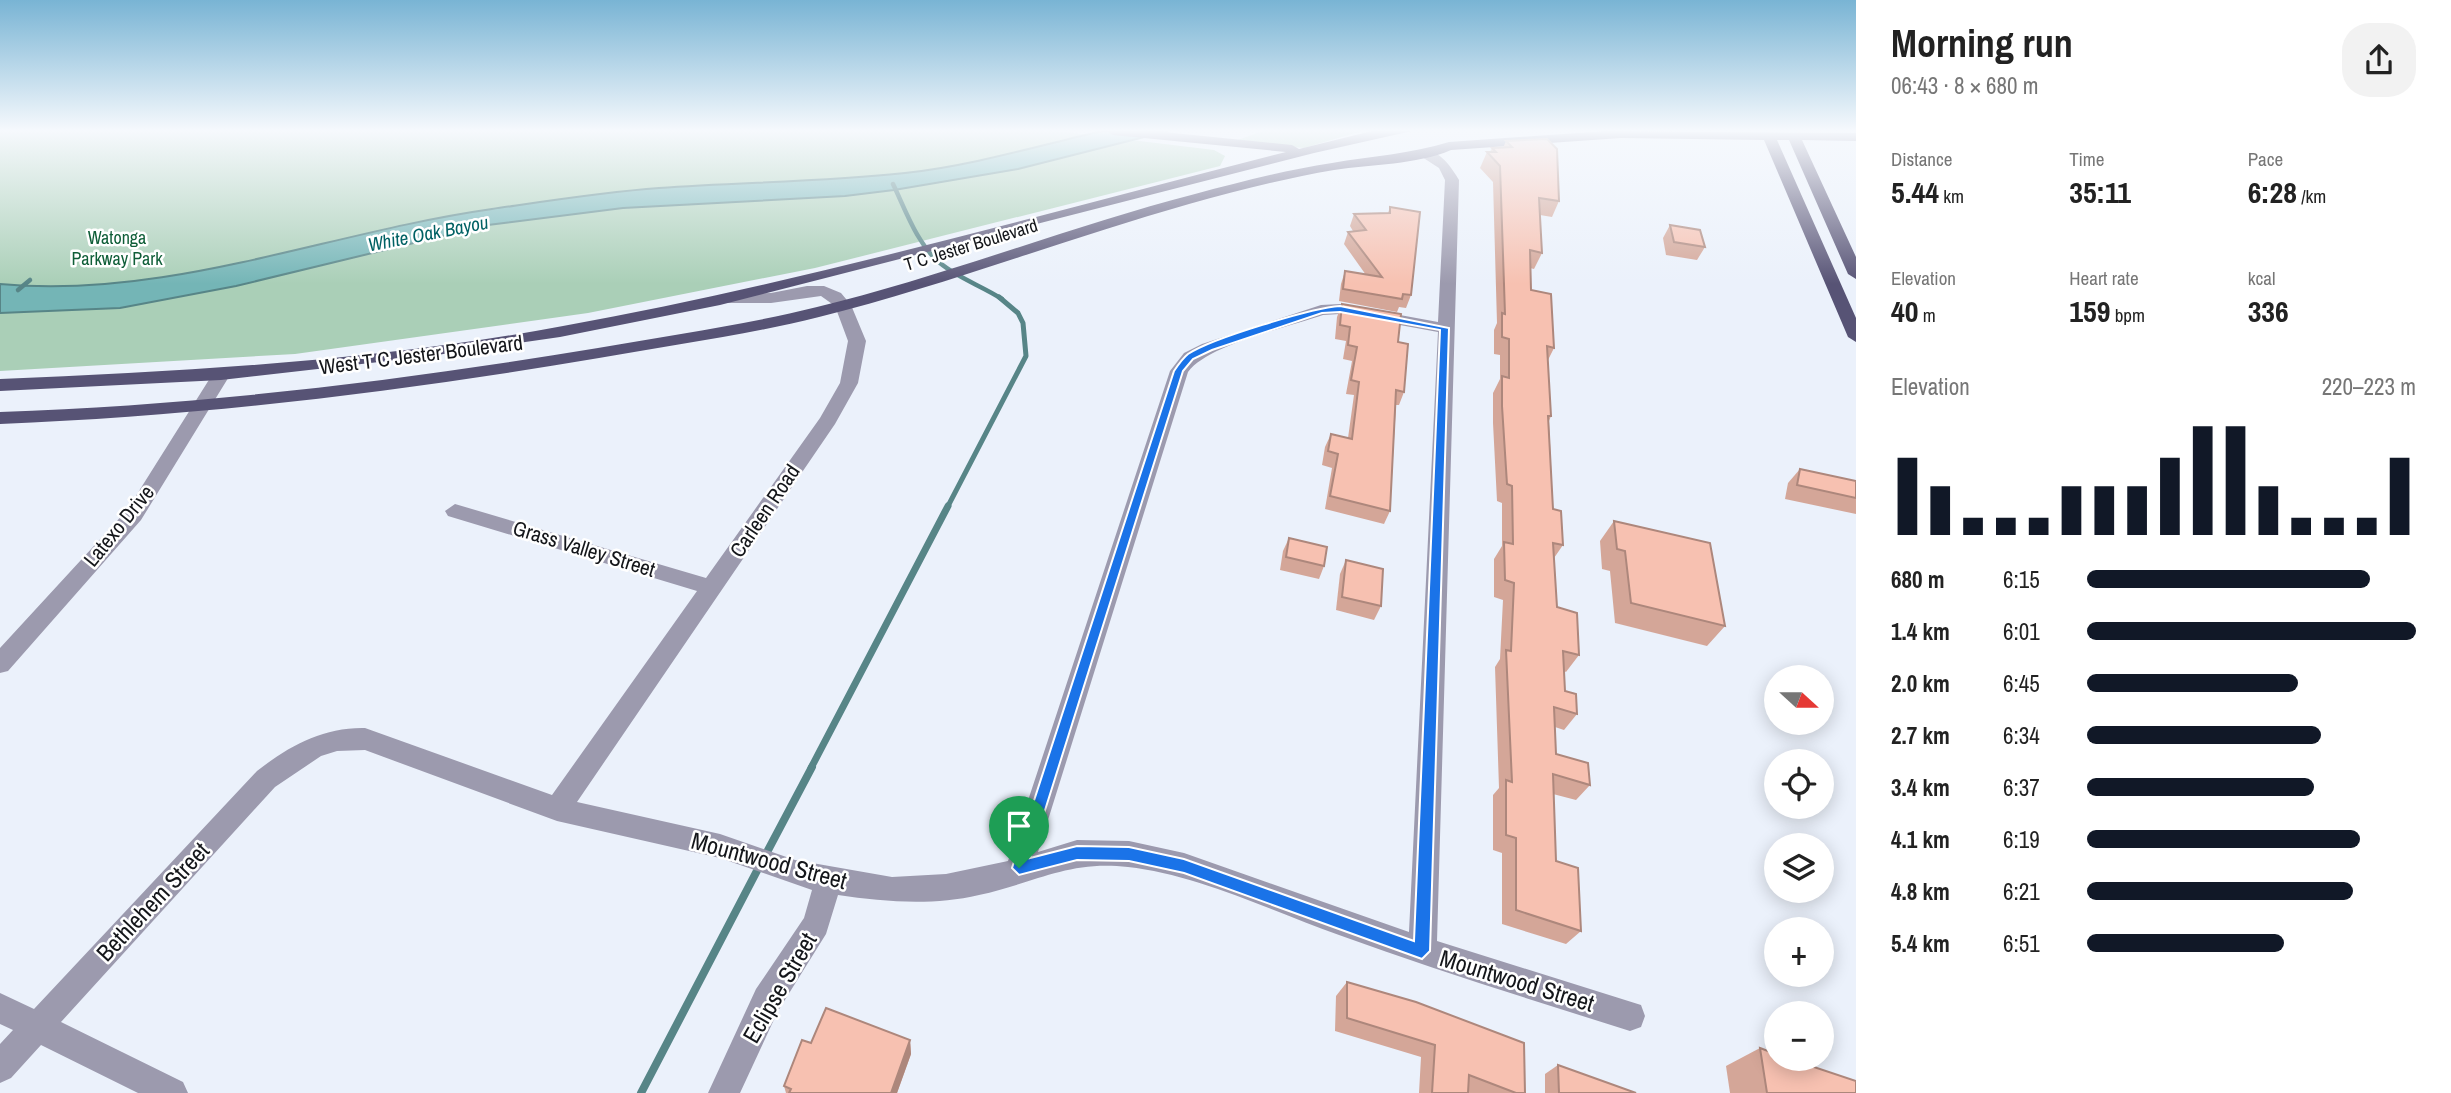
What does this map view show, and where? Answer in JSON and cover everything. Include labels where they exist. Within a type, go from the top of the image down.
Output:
[{"type":"main road","name":"T C Jester Boulevard","points":[[720,300],[1192,182]]},
{"type":"main road","name":"T C Jester Boulevard","points":[[843,305],[1145,213],[1268,182]]},
{"type":"main road","points":[[1789,182],[1856,337]]},
{"type":"main road","points":[[1814,182],[1856,274]]},
{"type":"main road","points":[[1128,198],[1145,213]]},
{"type":"main road","points":[[1813,240],[1842,244]]},
{"type":"main road","name":"West T C Jester Boulevard","points":[[0,385],[222,375],[423,352],[546,334],[720,300]]},
{"type":"main road","name":"West T C Jester Boulevard","points":[[0,418],[79,416],[456,377],[708,333],[843,305]]},
{"type":"street","points":[[1422,951],[1452,182]]},
{"type":"street","points":[[720,300],[824,291],[835,296],[843,305]]},
{"type":"street","name":"Carleen Road","points":[[557,809],[828,420],[849,383],[857,341],[843,305]]},
{"type":"street","points":[[1019,868],[1179,371],[1190,357],[1208,348],[1321,310],[1340,309],[1445,328]]},
{"type":"street","name":"Latexo Drive","points":[[0,664],[134,515],[222,375]]},
{"type":"street","name":"Grass Valley Street","points":[[455,511],[712,587]]},
{"type":"street","name":"Mountwood Street","points":[[314,747],[346,737],[365,739],[557,809],[720,846],[796,873],[892,890],[980,882],[1019,868],[1077,853],[1129,854],[1184,866],[1422,951],[1630,1016]]},
{"type":"street","name":"Bethlehem Street","points":[[0,1067],[267,779],[290,760],[314,747]]},
{"type":"street","name":"Eclipse Street","points":[[724,1093],[767,1000],[816,924],[828,880]]},
{"type":"street","points":[[0,1008],[172,1093]]},
{"type":"green space","name":"Watonga Parkway Park","points":[[0,182],[1156,182],[815,268],[588,313],[295,354],[0,371]]},
{"type":"water","name":"White Oak Bayou","points":[[767,182],[941,182],[845,196],[623,208],[488,225],[236,286],[120,308],[0,313],[0,284],[62,286],[124,282],[247,261],[431,219],[575,197]]},
{"type":"building","points":[[1501,182],[1558,182],[1559,201],[1539,198],[1542,253],[1530,250],[1531,290],[1551,294],[1554,348],[1547,346],[1551,416],[1548,416],[1553,509],[1561,511],[1563,545],[1553,543],[1557,607],[1577,613],[1579,655],[1563,651],[1565,691],[1576,694],[1577,714],[1554,707],[1556,754],[1588,763],[1590,785],[1553,774],[1556,861],[1578,868],[1581,931],[1516,910],[1516,838],[1506,835],[1506,780],[1512,782],[1506,650],[1511,651],[1514,583],[1505,580],[1504,542],[1513,544],[1512,486],[1507,484],[1502,406],[1502,376],[1509,378],[1509,339],[1502,337],[1502,313],[1505,314]]},
{"type":"building","points":[[1390,207],[1420,212],[1411,295],[1403,294],[1402,299],[1343,289],[1345,271],[1382,277],[1348,232],[1366,230],[1354,214],[1390,213]]},
{"type":"building","points":[[1670,225],[1700,230],[1705,247],[1674,242]]},
{"type":"building","points":[[1342,304],[1401,314],[1398,342],[1408,344],[1404,392],[1396,390],[1390,511],[1330,496],[1338,454],[1328,451],[1331,434],[1352,439],[1359,382],[1351,380],[1357,347],[1348,345],[1350,327],[1340,325]]},
{"type":"building","points":[[1800,469],[1856,481],[1856,498],[1797,485]]},
{"type":"building","points":[[1614,521],[1710,543],[1725,626],[1631,603],[1625,551],[1617,549]]},
{"type":"building","points":[[1289,538],[1327,547],[1324,566],[1286,557]]},
{"type":"building","points":[[1346,560],[1383,569],[1381,606],[1342,597]]},
{"type":"building","points":[[1347,982],[1416,1002],[1524,1043],[1525,1093],[1516,1093],[1469,1075],[1468,1093],[1432,1093],[1435,1045],[1347,1018]]},
{"type":"building","points":[[826,1008],[910,1040],[891,1093],[789,1093],[791,1089],[784,1086],[802,1040],[811,1043]]},
{"type":"building","points":[[1760,1048],[1764,1050],[1764,1071],[1826,1071],[1856,1081],[1856,1093],[1767,1093]]},
{"type":"building","points":[[1558,1065],[1636,1093],[1559,1093]]},
{"type":"waterway","points":[[893,184],[913,226],[932,255],[954,273],[1000,298]]},
{"type":"waterway","points":[[18,290],[30,280]]},
{"type":"waterway","points":[[947,508],[1026,356],[1023,323],[1018,313],[1000,298]]},
{"type":"waterway","points":[[811,768],[948,506]]},
{"type":"waterway","points":[[765,856],[812,767]]},
{"type":"waterway","points":[[641,1093],[760,865]]},
{"type":"route","points":[[1340,309],[1445,328],[1422,951],[1184,866],[1129,854],[1077,853],[1019,868],[1179,371],[1190,357],[1208,348],[1321,310],[1340,309]]}]
